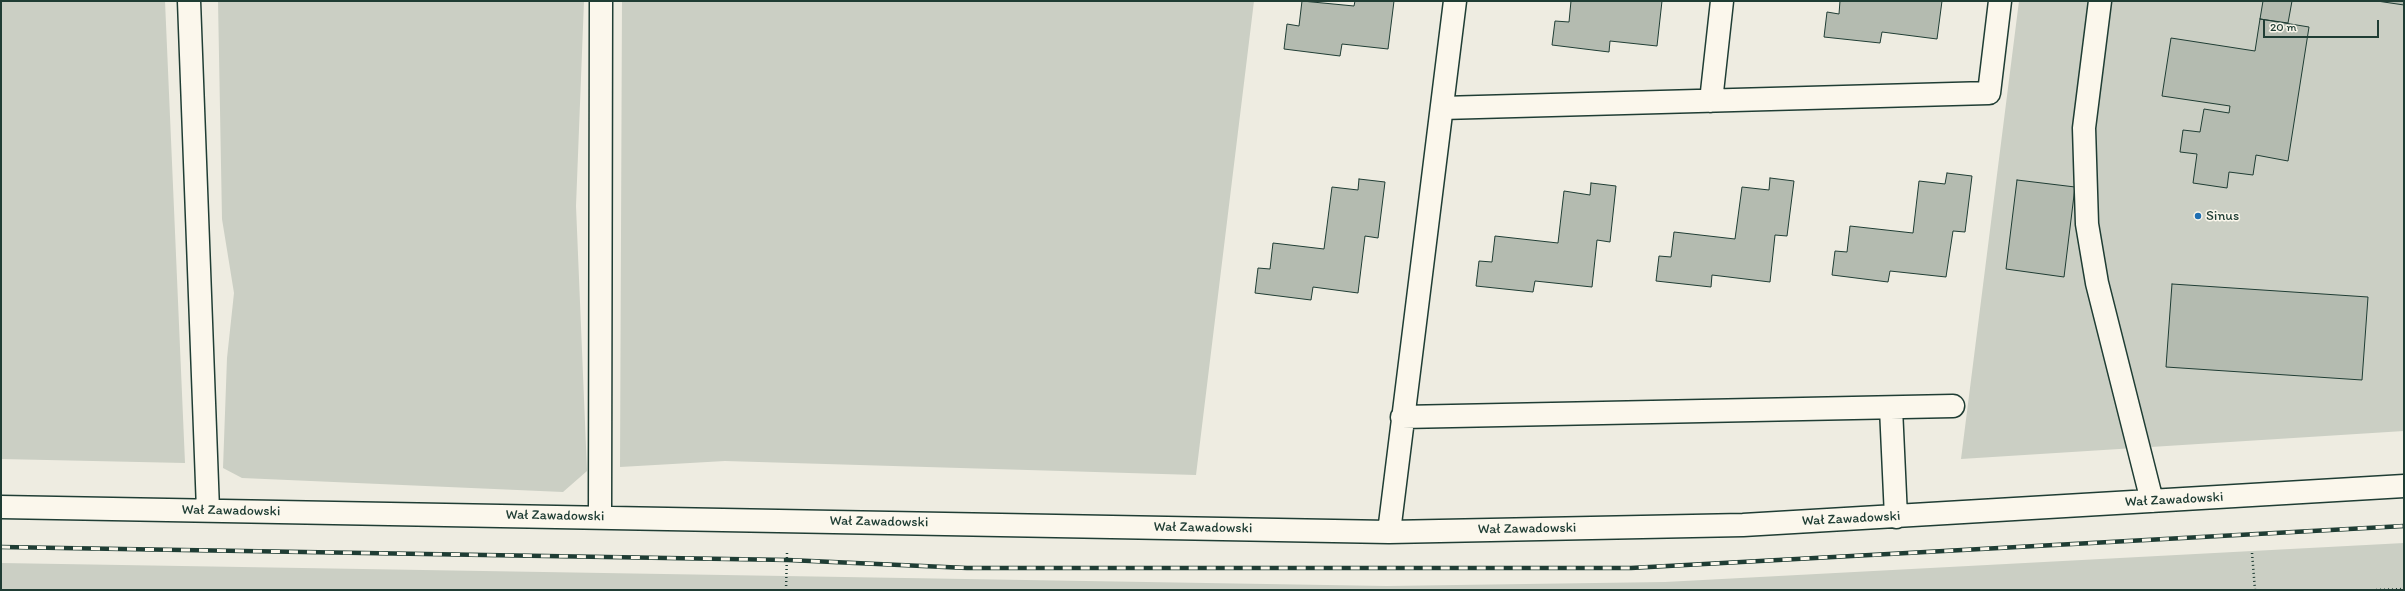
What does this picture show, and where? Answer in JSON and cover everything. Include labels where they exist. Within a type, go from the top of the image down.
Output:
[{"type":"street","points":[[189,1],[208,510]]},
{"type":"street","points":[[600,516],[601,1]]},
{"type":"street","points":[[1389,532],[1402,417],[1455,1]]},
{"type":"street","points":[[1711,102],[1722,1]]},
{"type":"street","points":[[1442,108],[1711,102],[1988,93],[2000,1]]},
{"type":"street","points":[[2100,1],[2084,128],[2087,224],[2096,283],[2152,502]]},
{"type":"street","points":[[1402,417],[1953,406]]},
{"type":"street","points":[[1891,408],[1896,517]]},
{"type":"street","name":"Wał Zawadowski","points":[[1,507],[600,516],[1389,532],[1743,525],[2404,486]]},
{"type":"path","points":[[2252,553],[2255,590]]},
{"type":"path","points":[[786,575],[786,590]]},
{"type":"path","points":[[2376,590],[2404,589]]},
{"type":"shaded area","points":[[1,1],[165,1],[185,463],[1,459]]},
{"type":"shaded area","points":[[218,1],[584,1],[576,206],[587,471],[563,492],[242,478],[223,468],[227,358],[234,293],[222,219]]},
{"type":"shaded area","points":[[622,1],[1254,1],[1196,475],[725,461],[620,467]]},
{"type":"shaded area","name":"Sinus","points":[[2019,1],[2404,1],[2404,431],[1961,459]]},
{"type":"shaded area","points":[[2404,543],[2404,590],[1,590],[1,563],[1387,586],[1665,582]]},
{"type":"building","points":[[1302,1],[1354,6],[1355,1],[1394,1],[1388,49],[1342,44],[1340,56],[1284,49],[1287,24],[1299,26]]},
{"type":"building","points":[[1571,1],[1662,1],[1657,46],[1610,41],[1609,52],[1552,45],[1555,21],[1569,22]]},
{"type":"building","points":[[1840,1],[1942,1],[1937,39],[1882,32],[1880,43],[1824,37],[1827,12],[1839,14]]},
{"type":"building","points":[[2263,1],[2292,1],[2288,23],[2260,19]]},
{"type":"building","points":[[2377,1],[2404,1],[2404,5]]},
{"type":"building","points":[[2260,19],[2309,27],[2288,161],[2256,155],[2253,175],[2229,172],[2227,188],[2193,183],[2197,154],[2180,152],[2183,130],[2200,132],[2204,109],[2229,113],[2230,106],[2162,96],[2171,38],[2255,51]]},
{"type":"building","points":[[1947,173],[1972,176],[1965,232],[1953,231],[1946,277],[1890,271],[1888,282],[1832,275],[1835,251],[1847,252],[1850,226],[1913,233],[1919,181],[1945,184]]},
{"type":"building","points":[[1770,178],[1794,181],[1787,236],[1775,235],[1770,282],[1712,275],[1711,287],[1656,281],[1659,256],[1671,257],[1674,232],[1735,239],[1742,187],[1769,190]]},
{"type":"building","points":[[1359,179],[1385,182],[1378,238],[1365,236],[1358,293],[1313,287],[1311,300],[1255,293],[1258,268],[1270,269],[1273,243],[1324,249],[1332,187],[1358,190]]},
{"type":"building","points":[[2017,180],[2075,187],[2064,277],[2006,269]]},
{"type":"building","points":[[1591,183],[1616,186],[1610,242],[1597,240],[1592,287],[1535,281],[1533,292],[1476,286],[1479,261],[1492,262],[1495,236],[1558,243],[1564,191],[1590,195]]},
{"type":"building","points":[[2172,284],[2368,297],[2362,380],[2166,367]]},
{"type":"railway","points":[[1,547],[788,560],[967,568],[1631,568],[2404,526]]},
{"type":"place","name":"Sinus","points":[[2198,216]]}]
